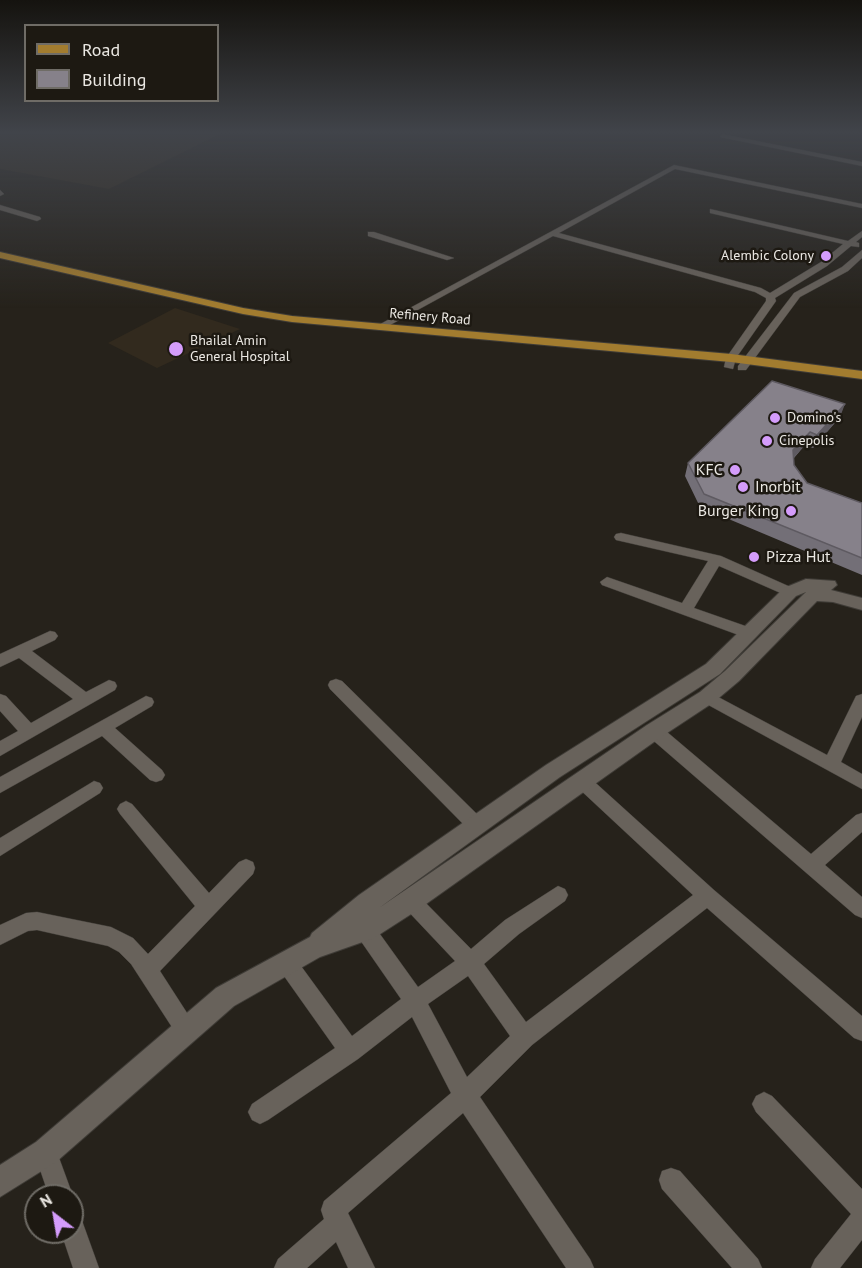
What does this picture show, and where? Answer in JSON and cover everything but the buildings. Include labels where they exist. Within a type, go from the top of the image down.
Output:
[{"type":"main road","name":"Refinery Road","points":[[0,255],[252,312],[298,320],[862,375]]},
{"type":"main road","name":"Refinery Road","points":[[0,263],[53,277],[266,322],[385,330]]},
{"type":"main road","name":"Refinery Road","points":[[744,364],[862,382]]},
{"type":"street","points":[[385,330],[551,233],[631,190]]},
{"type":"street","points":[[786,190],[862,206]]},
{"type":"street","points":[[0,206],[37,219]]},
{"type":"street","points":[[713,212],[862,246]]},
{"type":"street","points":[[551,233],[758,290],[770,297]]},
{"type":"street","points":[[770,297],[824,264],[862,233]]},
{"type":"street","points":[[371,234],[450,258]]},
{"type":"street","points":[[744,364],[797,295],[845,268],[862,253]]},
{"type":"street","points":[[730,363],[771,301],[770,297]]},
{"type":"street","points":[[621,537],[716,559],[790,592]]},
{"type":"street","points":[[685,610],[716,559]]},
{"type":"street","points":[[607,582],[749,633]]},
{"type":"street","points":[[313,948],[367,903],[572,758],[700,679],[713,669],[790,592],[814,584],[831,585],[862,593]]},
{"type":"street","points":[[0,1182],[46,1152],[225,997],[313,948],[365,930],[411,901],[654,731],[707,697],[732,676],[813,596],[833,596],[862,604]]},
{"type":"street","points":[[0,661],[50,636]]},
{"type":"street","points":[[21,651],[85,700]]},
{"type":"street","points":[[336,685],[476,825]]},
{"type":"street","points":[[0,749],[109,686]]},
{"type":"street","points":[[707,697],[862,782]]},
{"type":"street","points":[[0,700],[30,732]]},
{"type":"street","points":[[831,765],[862,700]]},
{"type":"street","points":[[0,786],[146,702]]},
{"type":"street","points":[[103,727],[156,775]]},
{"type":"street","points":[[654,731],[862,909]]},
{"type":"street","points":[[582,781],[707,896],[862,1030]]},
{"type":"street","points":[[0,848],[94,788]]},
{"type":"street","points":[[126,809],[208,907]]},
{"type":"street","points":[[811,866],[862,821]]},
{"type":"street","points":[[147,970],[246,868]]},
{"type":"street","points":[[260,1112],[350,1051],[470,962],[512,927],[558,895]]},
{"type":"street","points":[[362,1268],[333,1210],[465,1096],[524,1037],[707,896]]},
{"type":"street","points":[[411,901],[470,962],[524,1037]]},
{"type":"street","points":[[0,935],[26,922],[37,921],[100,934],[126,945],[147,970],[187,1030]]},
{"type":"street","points":[[365,930],[415,1001],[465,1096],[581,1268]]},
{"type":"street","points":[[286,963],[350,1051]]},
{"type":"street","points":[[764,1104],[862,1207]]},
{"type":"street","points":[[46,1152],[58,1184]]},
{"type":"street","points":[[671,1180],[749,1268]]},
{"type":"street","points":[[824,1268],[862,1220]]},
{"type":"street","points":[[287,1268],[340,1222]]},
{"type":"street","points":[[78,1244],[86,1268]]},
{"type":"shaded area","points":[[175,308],[240,329],[157,368],[108,343]]},
{"type":"place","name":"Alembic Colony","points":[[826,256]]},
{"type":"place","name":"Bhailal Amin General Hospital","points":[[176,349]]},
{"type":"place","name":"Domino's","points":[[775,418]]},
{"type":"place","name":"Cinepolis","points":[[767,441]]},
{"type":"place","name":"KFC","points":[[735,470]]},
{"type":"place","name":"Inorbit","points":[[743,487]]},
{"type":"place","name":"Burger King","points":[[791,511]]},
{"type":"place","name":"Pizza Hut","points":[[754,557]]}]
